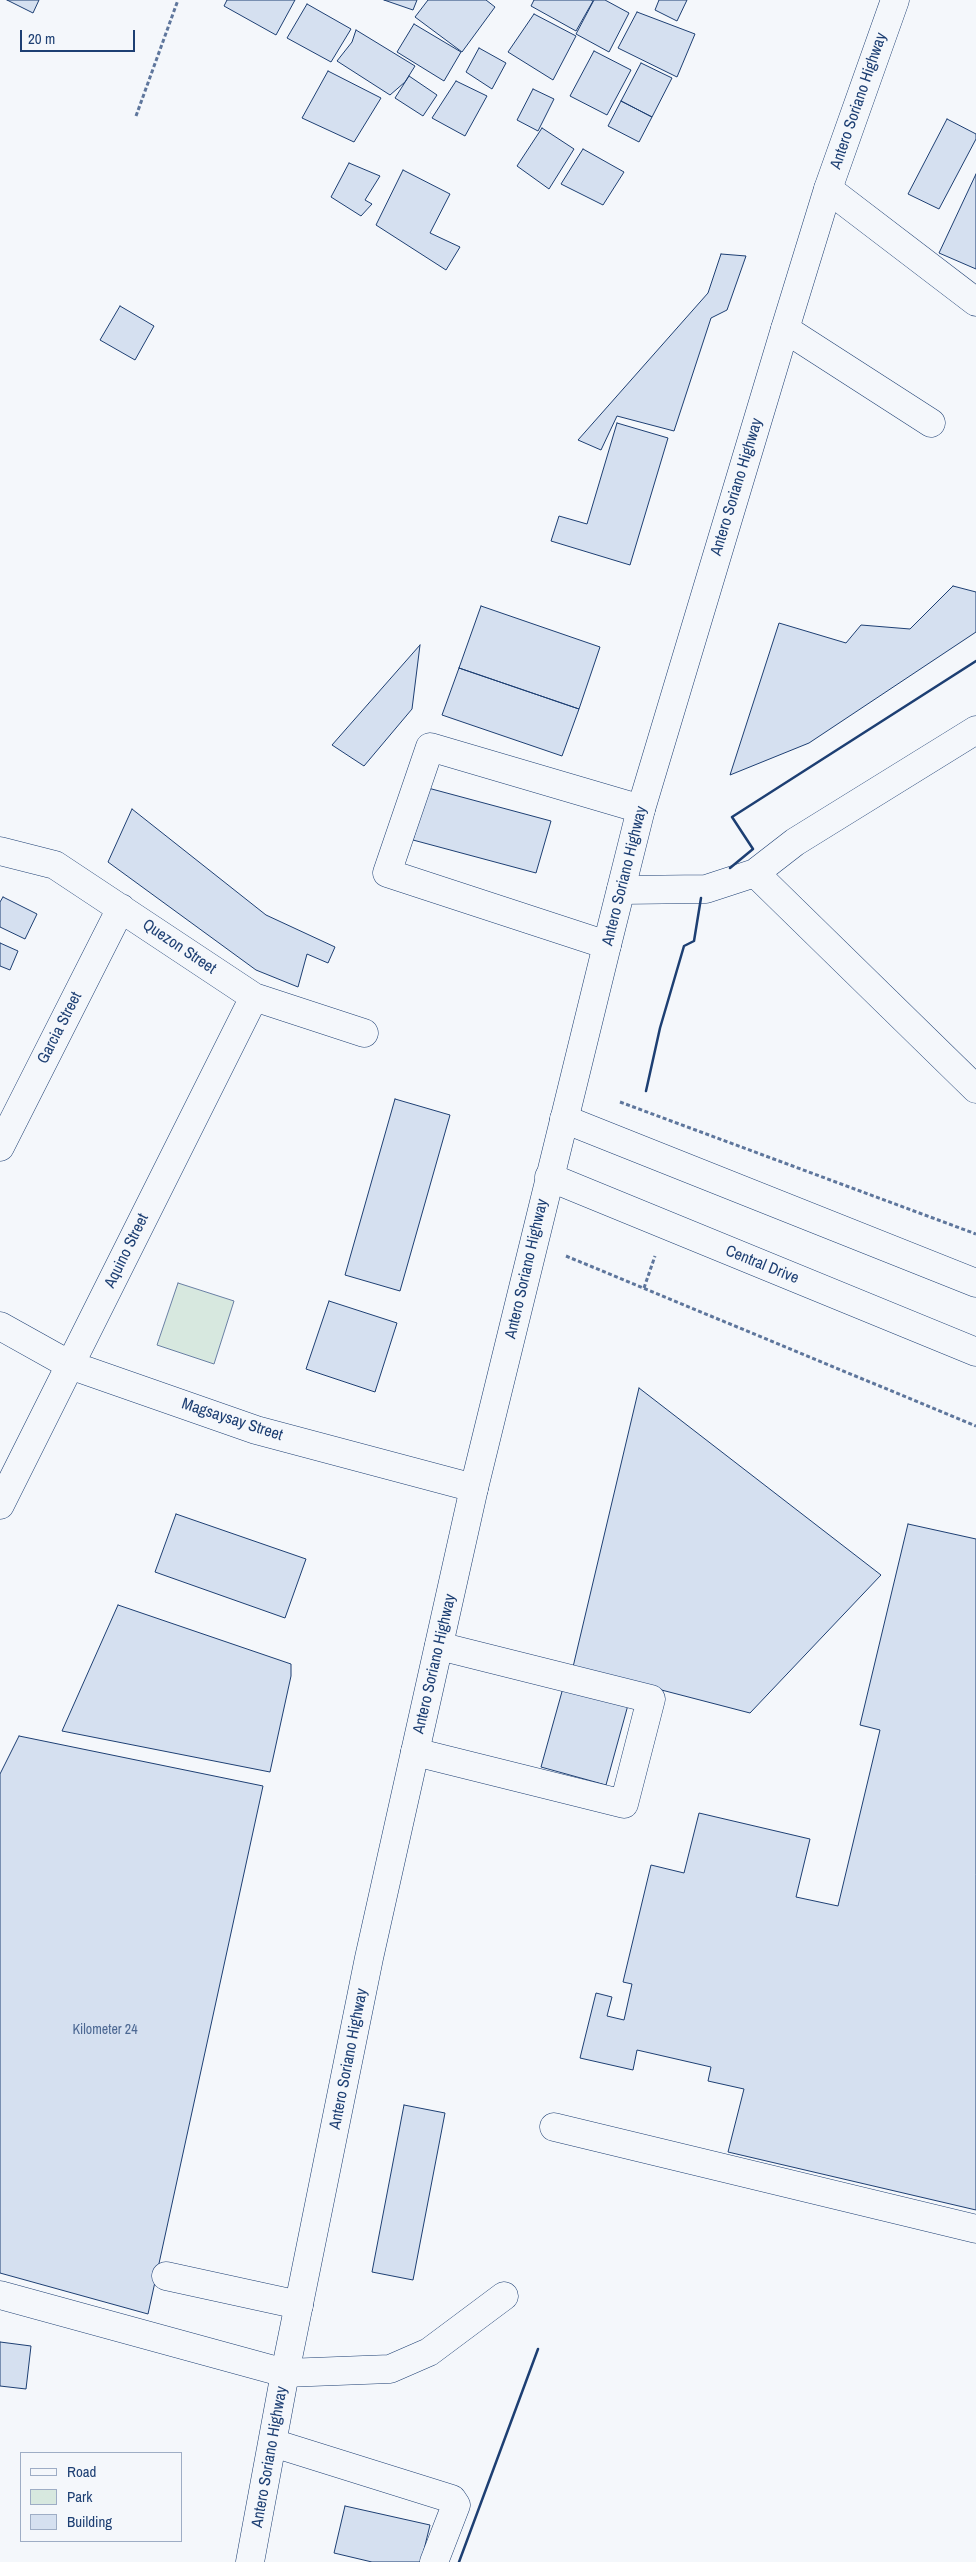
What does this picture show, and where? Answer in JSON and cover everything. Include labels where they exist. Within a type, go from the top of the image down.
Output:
[{"type":"main road","name":"Antero Soriano Highway","points":[[250,2562],[285,2374],[369,1958],[474,1488],[641,809],[828,189],[895,0]]},
{"type":"main road","points":[[828,189],[976,302]]},
{"type":"main road","points":[[785,328],[931,424]]},
{"type":"main road","points":[[621,890],[706,889],[755,873],[795,842],[976,730]]},
{"type":"main road","points":[[607,945],[388,873],[430,747],[641,809]]},
{"type":"main road","name":"Quezon Street","points":[[0,851],[55,865],[254,997],[364,1034]]},
{"type":"main road","points":[[755,873],[976,1089]]},
{"type":"main road","name":"Garcia Street","points":[[0,1148],[121,908]]},
{"type":"main road","name":"Aquino Street","points":[[0,1505],[254,997]]},
{"type":"main road","points":[[564,1119],[976,1283]]},
{"type":"main road","name":"Central Drive","points":[[549,1177],[976,1352]]},
{"type":"main road","name":"Magsaysay Street","points":[[0,1326],[70,1365],[256,1430],[474,1488]]},
{"type":"main road","points":[[415,1752],[624,1804],[651,1699],[439,1646]]},
{"type":"main road","points":[[554,2126],[976,2229]]},
{"type":"main road","points":[[166,2276],[299,2305]]},
{"type":"main road","points":[[0,2295],[285,2374],[390,2369],[430,2352],[504,2296]]},
{"type":"main road","points":[[273,2443],[452,2499],[456,2505],[434,2562]]},
{"type":"path","points":[[136,116],[178,0]]},
{"type":"path","points":[[572,1085],[976,1234]]},
{"type":"path","points":[[533,1242],[976,1426]]},
{"type":"green space","points":[[178,1283],[234,1301],[214,1364],[157,1345]]},
{"type":"building","points":[[7,0],[39,0],[33,13]]},
{"type":"building","points":[[227,0],[295,0],[276,35],[224,6]]},
{"type":"building","points":[[384,0],[417,0],[413,10]]},
{"type":"building","points":[[428,0],[486,0],[495,7],[462,52],[415,17]]},
{"type":"building","points":[[534,0],[593,1],[576,31],[531,6]]},
{"type":"building","points":[[594,0],[605,0],[629,13],[609,52],[576,34]]},
{"type":"building","points":[[659,0],[687,0],[677,21],[655,10]]},
{"type":"building","points":[[307,4],[351,29],[331,62],[287,38]]},
{"type":"building","points":[[637,12],[695,34],[677,77],[618,48]]},
{"type":"building","points":[[534,14],[576,36],[553,80],[508,52]]},
{"type":"building","points":[[414,24],[461,52],[444,81],[397,52]]},
{"type":"building","points":[[356,30],[415,66],[405,82],[390,95],[337,61],[352,42]]},
{"type":"building","points":[[479,48],[506,63],[492,89],[466,72]]},
{"type":"building","points":[[594,51],[631,70],[607,115],[570,96]]},
{"type":"building","points":[[641,63],[672,78],[652,117],[621,101]]},
{"type":"building","points":[[328,71],[381,98],[354,142],[302,118]]},
{"type":"building","points":[[409,76],[437,95],[423,116],[395,98]]},
{"type":"building","points":[[456,81],[487,96],[465,136],[432,118]]},
{"type":"building","points":[[533,89],[554,99],[538,131],[517,120]]},
{"type":"building","points":[[621,101],[652,117],[639,142],[608,126]]},
{"type":"building","points":[[947,119],[976,134],[976,139],[939,209],[908,194]]},
{"type":"building","points":[[542,128],[574,149],[549,189],[517,166]]},
{"type":"building","points":[[583,149],[624,172],[603,205],[561,184]]},
{"type":"building","points":[[349,163],[380,176],[365,200],[372,204],[361,216],[331,197]]},
{"type":"building","points":[[403,170],[450,194],[430,233],[460,247],[446,270],[376,225]]},
{"type":"building","points":[[976,174],[976,269],[939,253]]},
{"type":"building","points":[[721,254],[746,256],[727,310],[711,318],[674,431],[617,416],[601,450],[578,440],[708,293]]},
{"type":"building","points":[[120,306],[154,326],[135,360],[100,340]]},
{"type":"building","points":[[617,423],[668,438],[630,565],[551,541],[559,516],[587,524]]},
{"type":"building","points":[[953,586],[976,592],[976,632],[809,743],[730,775],[779,623],[846,643],[861,625],[910,629]]},
{"type":"building","points":[[481,606],[600,647],[579,709],[459,668]]},
{"type":"building","points":[[420,645],[412,709],[364,766],[332,745]]},
{"type":"building","points":[[459,668],[579,709],[562,756],[442,715]]},
{"type":"building","points":[[428,788],[551,821],[536,873],[413,840]]},
{"type":"building","points":[[132,809],[266,915],[335,947],[328,963],[307,954],[298,987],[256,970],[108,862]]},
{"type":"building","points":[[3,897],[37,914],[25,939],[0,927],[0,902]]},
{"type":"building","points":[[0,943],[18,951],[10,970],[0,966]]},
{"type":"building","points":[[395,1099],[450,1115],[400,1291],[345,1275]]},
{"type":"building","points":[[329,1301],[397,1323],[375,1392],[306,1369]]},
{"type":"building","points":[[639,1388],[881,1575],[750,1713],[573,1667]]},
{"type":"building","points":[[176,1514],[306,1559],[285,1618],[155,1572]]},
{"type":"building","points":[[908,1524],[976,1539],[976,2210],[728,2152],[744,2089],[708,2081],[711,2067],[637,2050],[633,2070],[580,2058],[596,1993],[612,1997],[607,2016],[624,2020],[632,1984],[623,1982],[651,1865],[684,1873],[699,1813],[810,1839],[796,1897],[838,1906],[880,1730],[860,1725]]},
{"type":"building","points":[[118,1605],[291,1664],[291,1676],[270,1772],[62,1731]]},
{"type":"building","points":[[563,1688],[628,1705],[606,1785],[541,1767]]},
{"type":"building","points":[[19,1736],[263,1786],[148,2314],[0,2273],[0,1774]]},
{"type":"building","points":[[404,2105],[445,2113],[413,2280],[372,2272]]},
{"type":"building","points":[[0,2342],[31,2346],[26,2389],[0,2386]]},
{"type":"building","points":[[345,2506],[430,2525],[421,2562],[372,2562],[334,2553]]},
{"type":"wall","points":[[730,868],[753,849],[732,817],[976,661]]},
{"type":"wall","points":[[646,1091],[660,1028],[684,946],[694,941],[701,898]]},
{"type":"wall","points":[[459,2562],[538,2349]]}]
